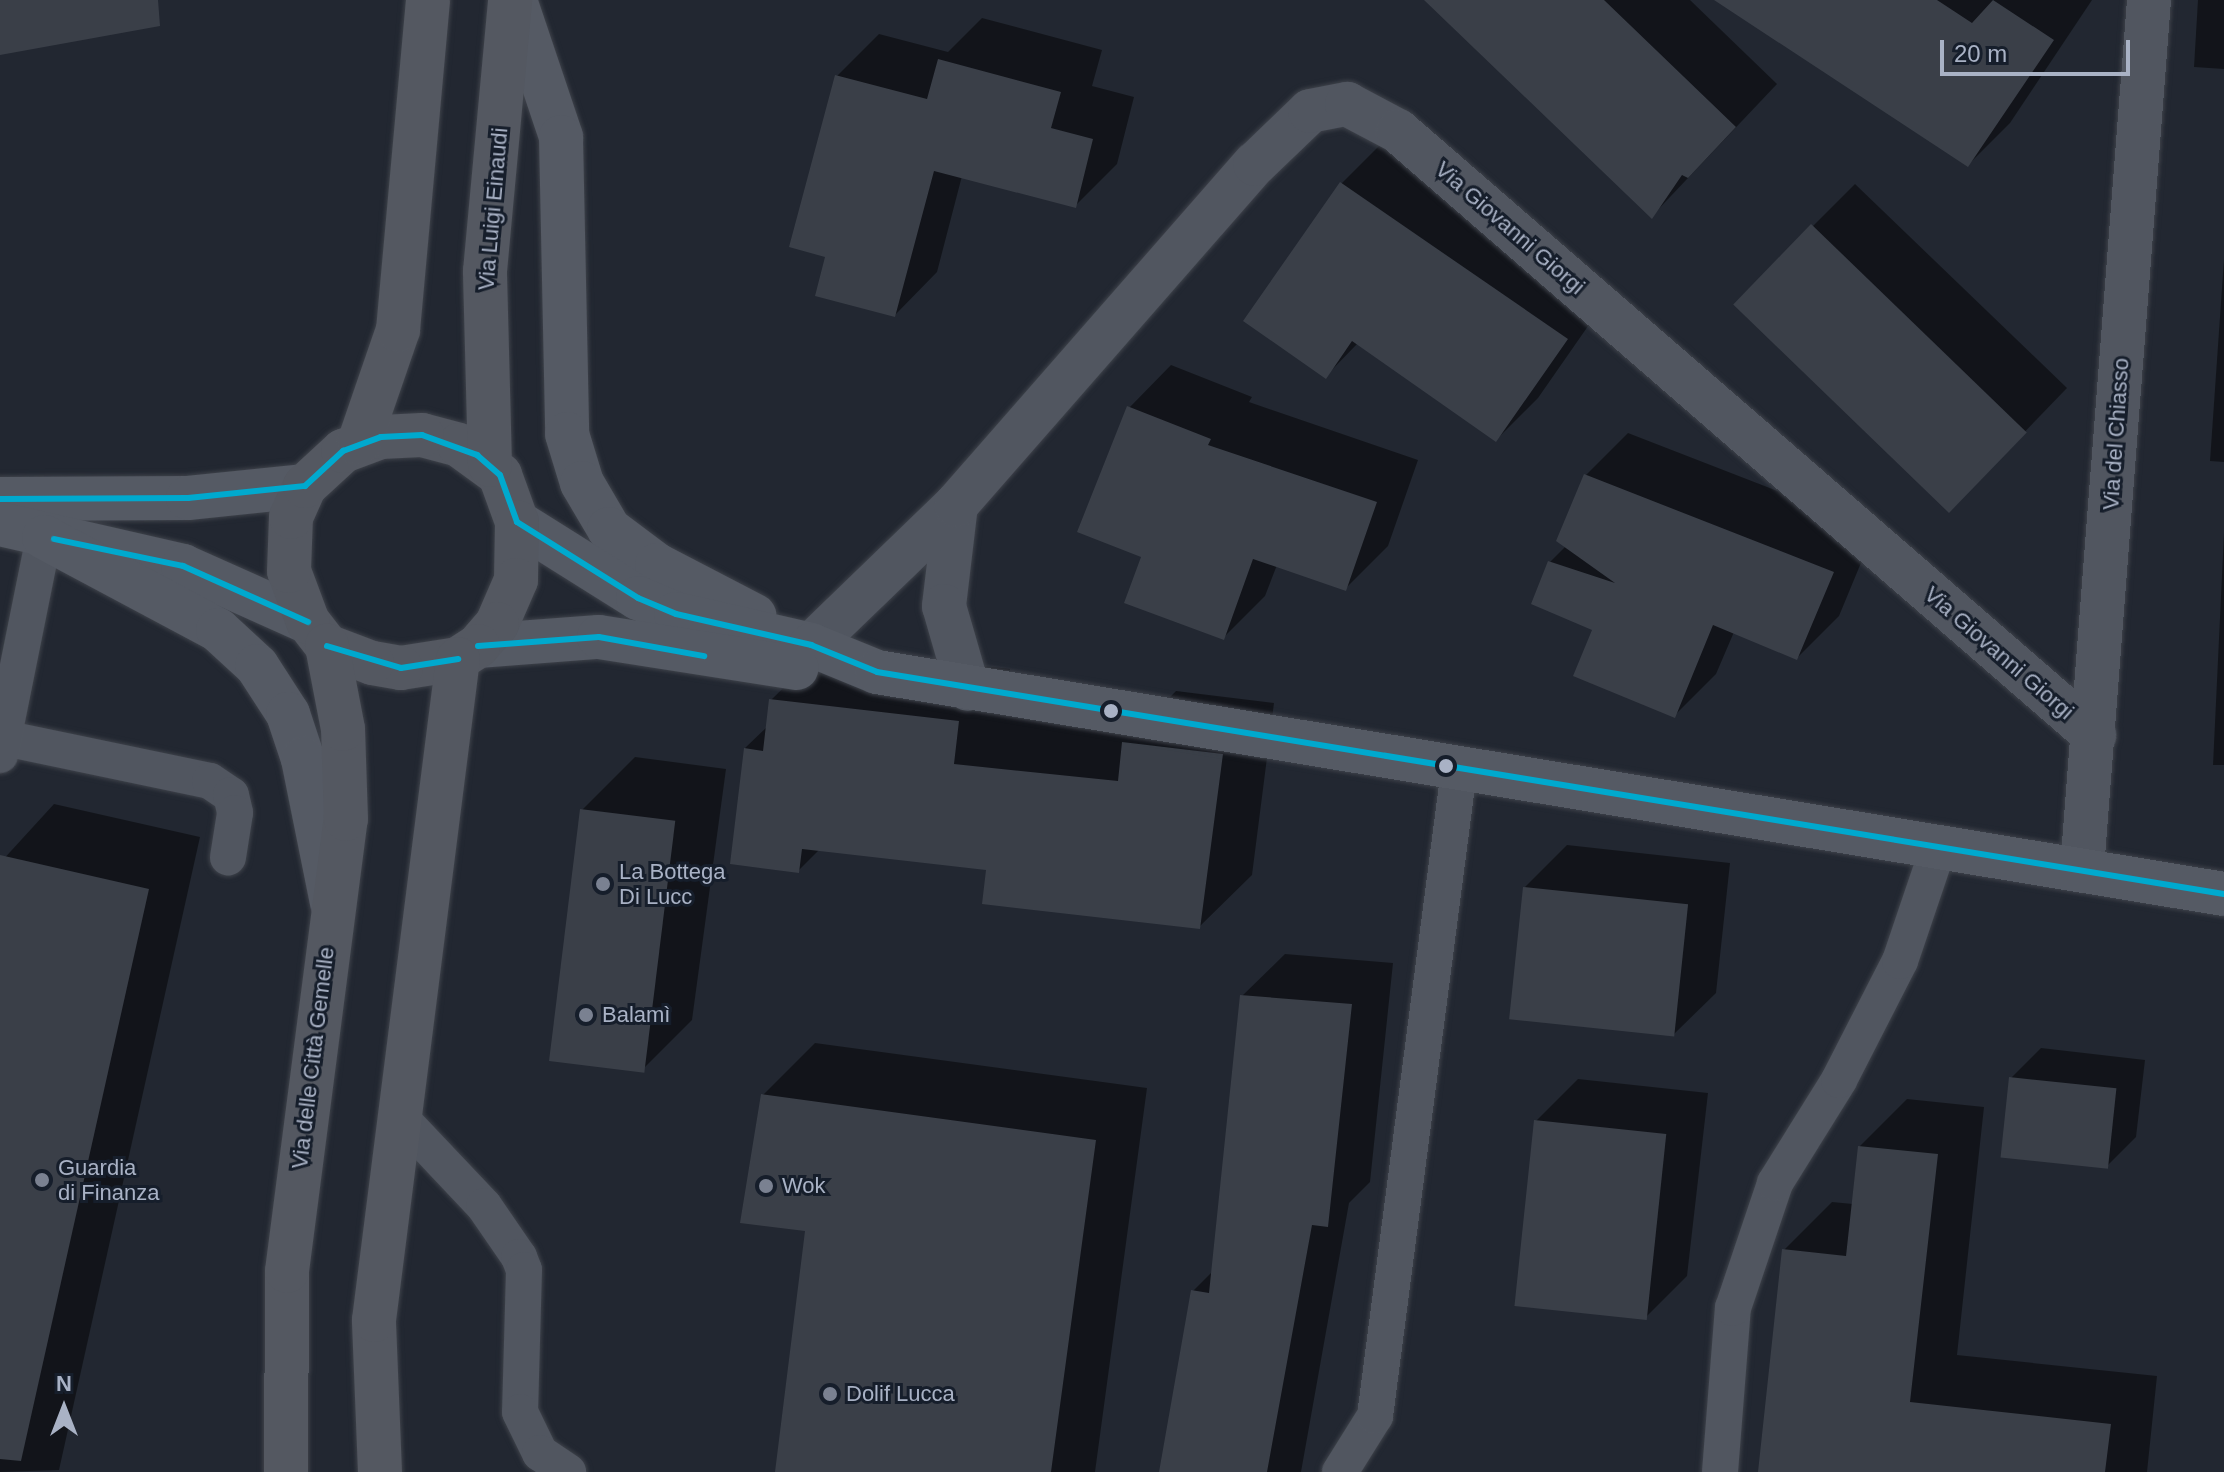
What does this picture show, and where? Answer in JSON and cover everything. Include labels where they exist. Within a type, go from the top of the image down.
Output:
[{"type":"main road","points":[[359,443],[398,330],[428,0]]},
{"type":"main road","points":[[513,0],[561,137],[567,434],[582,483],[609,529],[657,565],[811,645],[877,672]]},
{"type":"main road","name":"Via Luigi Einaudi","points":[[490,465],[485,271],[513,0]]},
{"type":"main road","points":[[318,634],[293,588],[287,535],[305,486],[343,451],[359,443],[422,435],[459,445],[490,465],[506,486],[517,522],[520,553],[511,601],[468,653],[398,1115],[374,1320],[380,1472]]},
{"type":"main road","points":[[0,499],[188,498],[305,486]]},
{"type":"main road","points":[[517,522],[650,603],[811,645]]},
{"type":"main road","points":[[0,524],[44,537],[183,566],[318,634],[401,668],[468,653],[599,637],[788,668],[877,672],[2224,894]]},
{"type":"main road","points":[[44,537],[218,630],[257,666],[288,714],[303,759],[333,905]]},
{"type":"main road","name":"Via delle Città Gemelle","points":[[286,1472],[287,1271],[346,819],[346,761],[318,634]]},
{"type":"street","name":"Via del Chiasso","points":[[2082,869],[2149,0]]},
{"type":"street","name":"Via Giovanni Giorgi","points":[[811,645],[956,505],[1255,164],[1310,111],[1347,104],[1398,131],[2094,735]]},
{"type":"street","points":[[956,505],[944,606],[968,689]]},
{"type":"lane","points":[[44,537],[2,747],[210,781],[231,795],[235,813],[228,857]]},
{"type":"lane","points":[[1340,1472],[1375,1416],[1459,770]]},
{"type":"lane","points":[[1720,1472],[1733,1308],[1775,1183],[1839,1080],[1900,961],[1938,849]]},
{"type":"lane","points":[[398,1115],[477,1197],[513,1246],[524,1270],[520,1412],[540,1453],[568,1472]]},
{"type":"building","points":[[0,0],[158,0],[160,26],[0,55]]},
{"type":"building","points":[[1424,0],[1604,0],[1736,127],[1688,178],[1682,175],[1652,219]]},
{"type":"building","points":[[1714,0],[1937,0],[1972,23],[1993,0],[2054,40],[1968,167]]},
{"type":"building","points":[[938,59],[1061,92],[1051,128],[1093,139],[1076,208],[934,171],[895,317],[815,296],[825,257],[789,247],[835,75],[927,99]]},
{"type":"building","points":[[1340,182],[1568,339],[1496,442],[1352,341],[1326,379],[1243,321]]},
{"type":"building","points":[[1811,224],[2027,432],[1949,513],[1733,305]]},
{"type":"building","points":[[1127,406],[1211,439],[1208,445],[1377,502],[1346,591],[1253,559],[1224,640],[1124,603],[1141,557],[1077,532]]},
{"type":"building","points":[[1584,474],[1834,572],[1797,660],[1713,625],[1675,718],[1573,676],[1592,630],[1531,604],[1548,561],[1615,583],[1556,541]]},
{"type":"building","points":[[769,699],[959,721],[954,764],[1118,781],[1122,742],[1223,754],[1200,929],[982,904],[986,870],[802,849],[799,873],[730,864],[744,748],[763,751]]},
{"type":"building","points":[[580,809],[675,821],[644,1073],[549,1061]]},
{"type":"building","name":"Guardia di Finanza","points":[[0,855],[149,889],[21,1461],[0,1459]]},
{"type":"building","points":[[1523,887],[1688,904],[1674,1037],[1509,1019]]},
{"type":"building","points":[[1240,995],[1352,1004],[1328,1227],[1312,1225],[1267,1472],[1159,1472],[1191,1290],[1209,1293]]},
{"type":"building","points":[[2009,1077],[2116,1088],[2108,1169],[2001,1158]]},
{"type":"building","points":[[761,1094],[1096,1140],[1051,1472],[775,1472],[805,1231],[740,1223]]},
{"type":"building","points":[[1534,1120],[1666,1134],[1647,1320],[1514,1306]]},
{"type":"building","points":[[1858,1146],[1938,1154],[1910,1402],[2111,1424],[2105,1472],[1758,1472],[1782,1249],[1846,1256]]},
{"type":"transit line","points":[[0,499],[188,498],[305,486],[343,451],[381,437],[422,435],[477,455],[500,475],[517,522],[638,598],[676,614],[811,645],[877,672],[2224,894]]},
{"type":"transit line","points":[[54,539],[183,566],[308,622]]},
{"type":"transit line","points":[[478,646],[599,637],[704,656]]},
{"type":"transit line","points":[[327,646],[401,668],[458,659]]},
{"type":"place","name":"La Bottega Di Lucc","points":[[603,884]]},
{"type":"place","name":"Balamì","points":[[586,1015]]},
{"type":"place","name":"Guardia di Finanza","points":[[42,1180]]},
{"type":"place","name":"Wok","points":[[766,1186]]},
{"type":"place","name":"Dolif Lucca","points":[[830,1394]]}]
